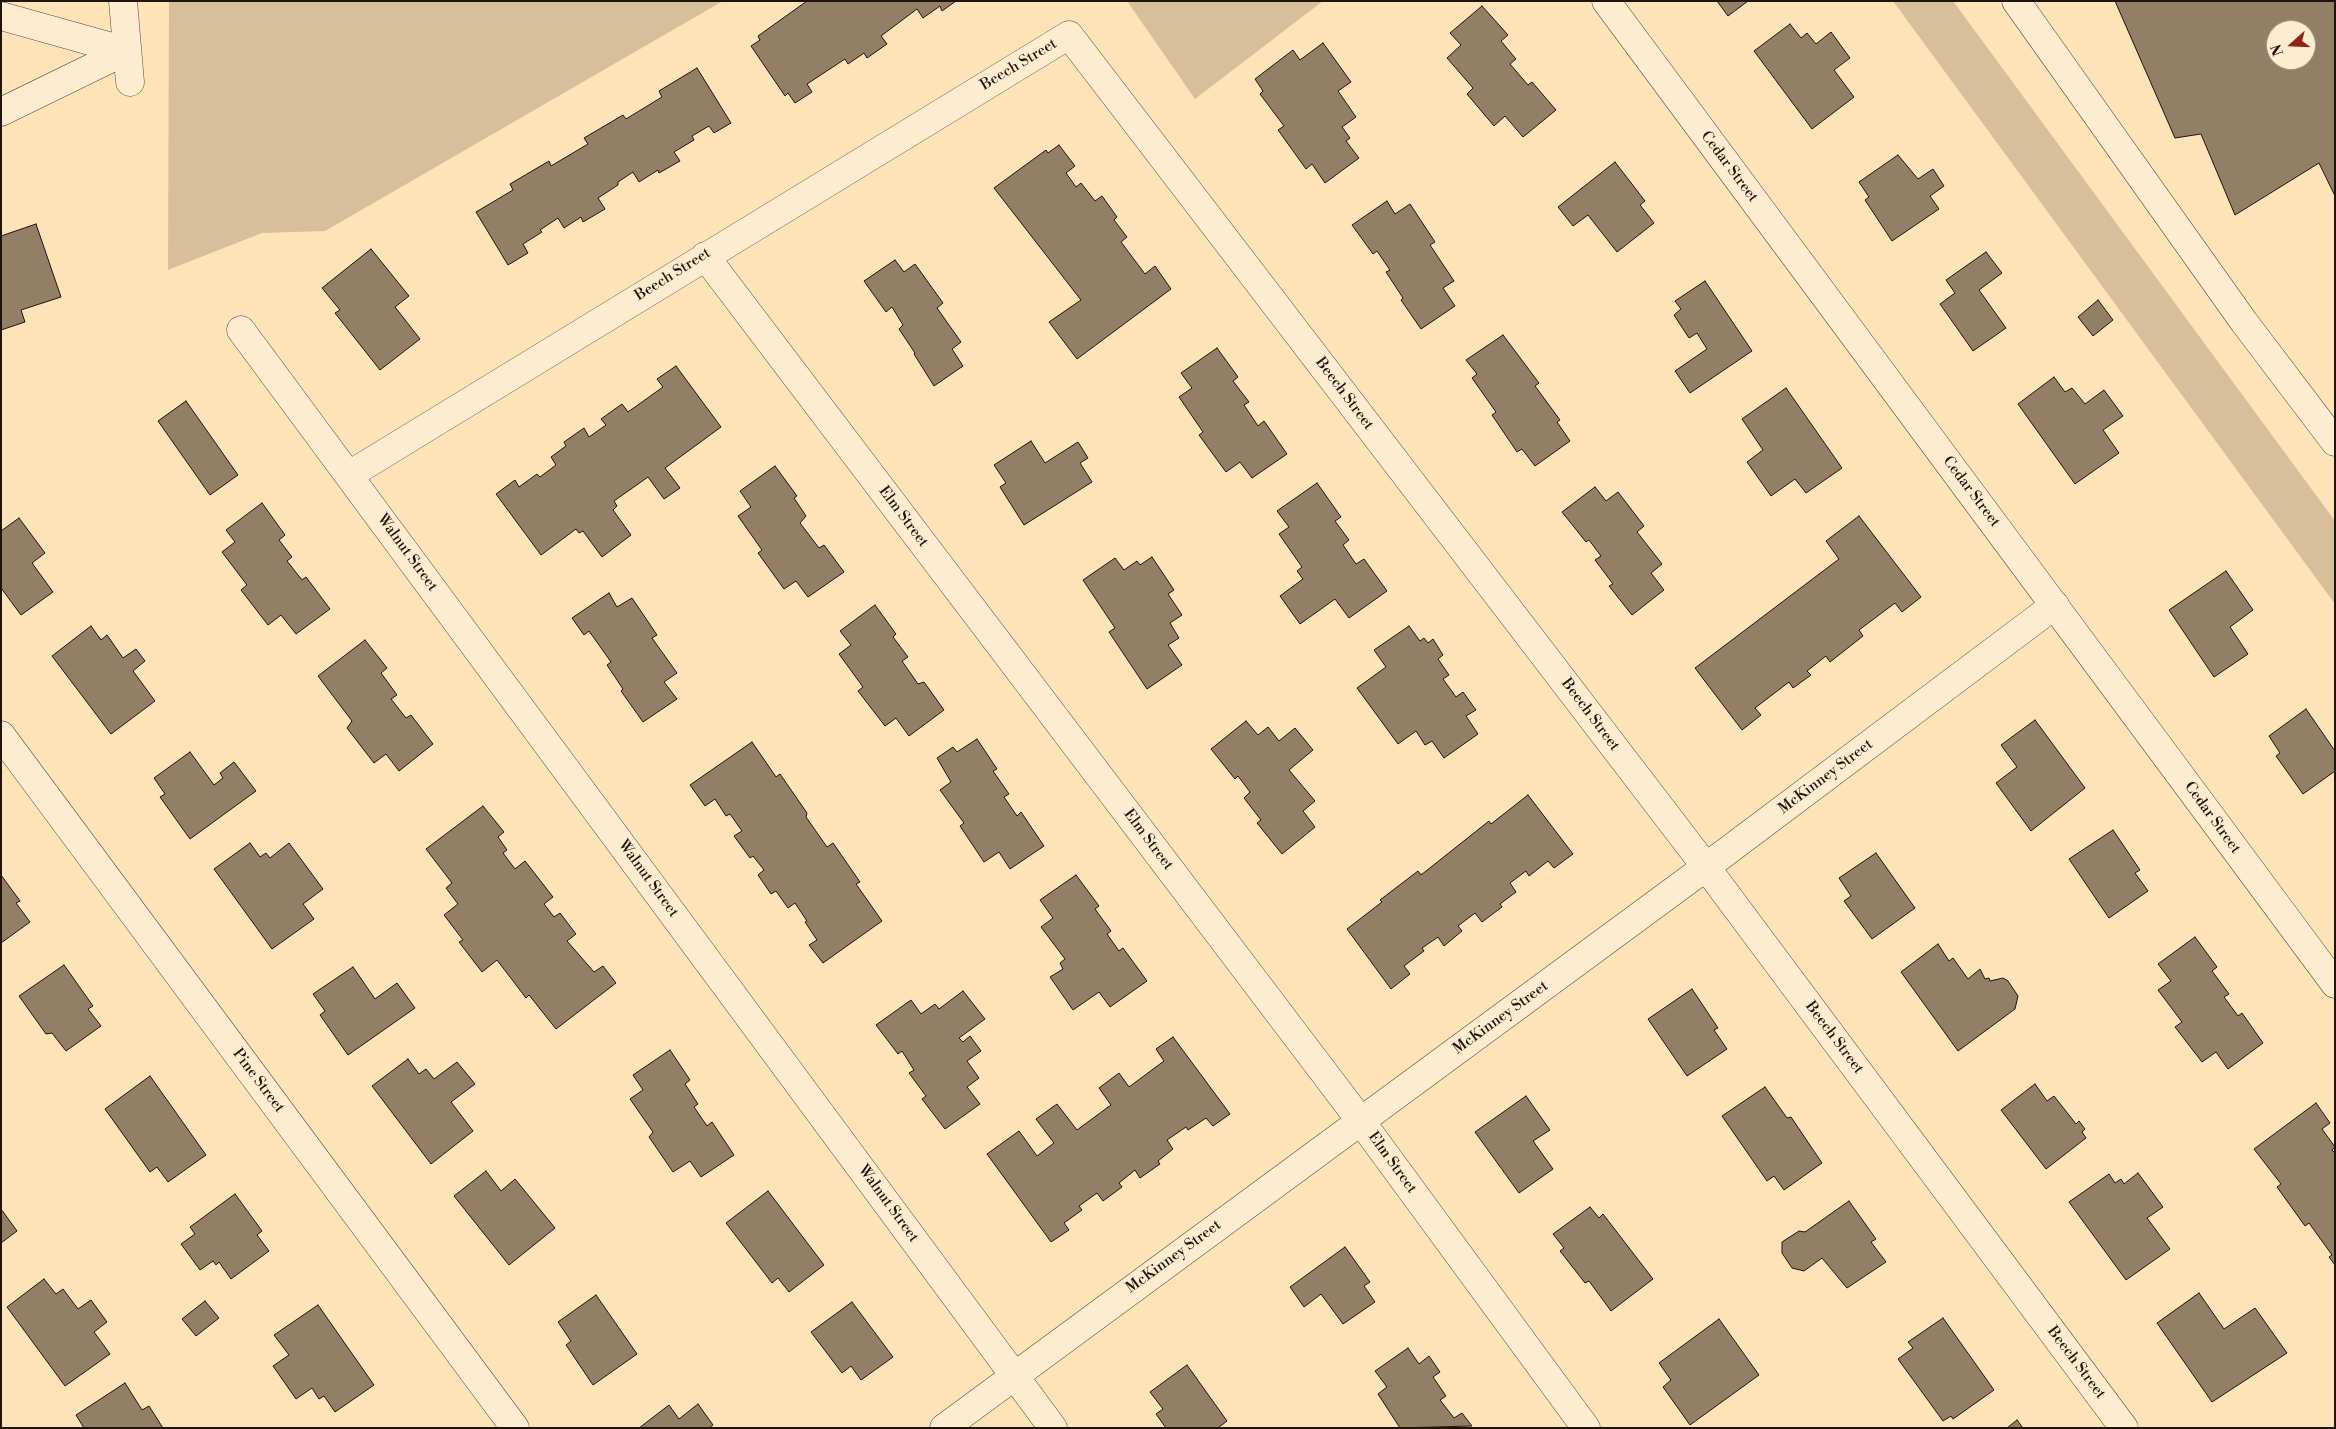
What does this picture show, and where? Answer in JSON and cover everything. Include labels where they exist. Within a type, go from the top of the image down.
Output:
[{"type":"street","points":[[122,1],[130,82]]},
{"type":"street","name":"Cedar Street","points":[[1606,1],[2335,984]]},
{"type":"street","points":[[2016,1],[2244,322],[2335,442]]},
{"type":"street","points":[[1,16],[126,51]]},
{"type":"street","name":"Beech Street","points":[[349,475],[1069,35],[1706,867],[2124,1428]]},
{"type":"street","points":[[1,112],[126,51]]},
{"type":"street","name":"Elm Street","points":[[705,256],[1360,1120],[1586,1428]]},
{"type":"street","name":"Walnut Street","points":[[241,330],[1053,1428]]},
{"type":"street","name":"McKinney Street","points":[[944,1428],[1706,867],[2055,605]]},
{"type":"street","name":"Pine Street","points":[[1,735],[515,1428]]},
{"type":"shaded area","points":[[169,1],[723,1],[325,231],[262,233],[168,270]]},
{"type":"shaded area","points":[[1127,1],[1323,1],[1195,99]]},
{"type":"shaded area","points":[[1893,1],[1953,1],[2335,521],[2335,604]]},
{"type":"building","points":[[807,1],[956,1],[942,11],[940,6],[923,18],[917,9],[881,36],[887,44],[867,58],[864,53],[848,64],[845,59],[807,84],[812,92],[795,103],[788,93],[785,96],[751,46],[760,40],[758,36]]},
{"type":"building","points":[[1717,1],[1748,1],[1728,16]]},
{"type":"building","points":[[2115,1],[2335,1],[2335,196],[2319,163],[2235,215],[2201,134],[2175,138]]},
{"type":"building","points":[[1482,6],[1508,35],[1501,41],[1516,59],[1510,64],[1528,85],[1532,82],[1556,110],[1523,137],[1505,116],[1494,126],[1467,94],[1473,88],[1447,58],[1461,45],[1450,33]]},
{"type":"building","points":[[1790,24],[1801,38],[1807,33],[1816,44],[1831,32],[1850,58],[1834,70],[1854,97],[1812,129],[1754,51]]},
{"type":"building","points":[[1323,43],[1351,82],[1338,91],[1356,117],[1342,127],[1350,138],[1346,141],[1359,158],[1325,183],[1312,164],[1306,169],[1278,130],[1284,126],[1260,94],[1263,91],[1255,79],[1293,50],[1300,60]]},
{"type":"building","points":[[697,68],[731,123],[714,133],[709,126],[692,136],[694,140],[674,152],[680,161],[659,173],[658,170],[639,182],[633,172],[618,182],[618,185],[598,198],[605,209],[583,222],[581,217],[564,228],[558,218],[540,230],[542,232],[523,244],[528,253],[508,265],[476,212],[513,190],[510,184],[549,161],[551,166],[588,144],[584,138],[623,115],[626,119],[662,97],[659,91]]},
{"type":"building","points":[[1059,145],[1075,166],[1066,173],[1076,187],[1081,183],[1095,201],[1102,196],[1117,217],[1114,220],[1127,237],[1121,242],[1145,274],[1155,266],[1171,289],[1077,359],[1049,322],[1081,300],[994,188],[1046,150],[1048,153]]},
{"type":"building","points":[[1898,155],[1918,179],[1933,169],[1944,186],[1930,196],[1939,209],[1892,241],[1865,200],[1869,197],[1859,182]]},
{"type":"building","points":[[1615,162],[1645,201],[1640,205],[1654,223],[1617,252],[1588,215],[1573,226],[1558,207]]},
{"type":"building","points":[[1387,201],[1395,214],[1410,204],[1435,242],[1430,245],[1454,281],[1443,288],[1455,306],[1421,329],[1401,300],[1403,298],[1386,272],[1390,270],[1377,251],[1373,254],[1352,225]]},
{"type":"building","points":[[36,224],[61,297],[21,310],[25,322],[1,330],[1,236]]},
{"type":"building","points":[[371,249],[409,296],[395,307],[420,339],[380,370],[335,313],[340,310],[322,288]]},
{"type":"building","points":[[1986,252],[2002,273],[1979,290],[2006,328],[1973,351],[1940,304],[1955,293],[1946,280]]},
{"type":"building","points":[[895,260],[904,272],[915,264],[943,303],[937,308],[961,342],[952,349],[963,366],[934,386],[899,329],[903,325],[892,307],[886,312],[864,281]]},
{"type":"building","points":[[1705,281],[1752,351],[1690,393],[1675,371],[1707,349],[1697,333],[1689,338],[1674,315],[1681,309],[1675,301]]},
{"type":"building","points":[[2098,300],[2113,320],[2093,336],[2078,317]]},
{"type":"building","points":[[1503,335],[1539,383],[1535,386],[1560,420],[1557,422],[1570,441],[1535,466],[1522,449],[1517,452],[1492,415],[1496,412],[1472,378],[1477,374],[1466,360]]},
{"type":"building","points":[[1217,348],[1238,377],[1233,381],[1249,402],[1244,405],[1258,426],[1264,421],[1287,454],[1252,478],[1240,462],[1226,472],[1199,435],[1203,432],[1179,397],[1192,388],[1181,373]]},
{"type":"building","points":[[676,366],[721,427],[665,468],[680,488],[664,499],[648,477],[614,501],[617,506],[613,510],[631,535],[602,557],[583,531],[579,533],[576,529],[541,555],[496,494],[515,480],[519,487],[537,474],[540,477],[556,465],[551,457],[566,446],[564,442],[584,428],[589,437],[606,425],[601,419],[622,404],[628,412],[663,387],[657,379]]},
{"type":"building","points":[[2054,377],[2065,392],[2072,388],[2085,404],[2104,390],[2123,416],[2103,430],[2119,453],[2075,484],[2018,404]]},
{"type":"building","points":[[1786,388],[1842,468],[1806,493],[1795,479],[1771,496],[1747,462],[1763,450],[1742,419]]},
{"type":"building","points":[[186,401],[238,475],[210,495],[158,421]]},
{"type":"building","points":[[1031,441],[1045,463],[1078,442],[1088,458],[1080,463],[1092,482],[1024,525],[1000,487],[1006,483],[994,465]]},
{"type":"building","points":[[775,466],[797,496],[794,498],[806,516],[800,523],[819,548],[824,545],[844,572],[808,597],[796,581],[784,589],[758,553],[762,550],[738,516],[751,507],[740,491]]},
{"type":"building","points":[[1317,483],[1341,517],[1335,521],[1349,540],[1343,545],[1356,564],[1364,559],[1387,591],[1349,618],[1335,599],[1300,624],[1280,596],[1303,579],[1297,571],[1302,567],[1279,534],[1289,527],[1277,511]]},
{"type":"building","points":[[1595,487],[1606,501],[1618,492],[1644,526],[1637,532],[1662,564],[1651,573],[1664,590],[1632,615],[1609,586],[1613,584],[1595,560],[1601,556],[1589,540],[1586,542],[1562,512]]},
{"type":"building","points":[[262,503],[285,535],[279,540],[292,557],[287,561],[302,580],[306,577],[330,609],[296,634],[281,615],[268,625],[241,590],[247,585],[222,552],[235,542],[226,530]]},
{"type":"building","points":[[1859,516],[1921,597],[1902,612],[1895,603],[1859,630],[1863,636],[1830,662],[1826,656],[1807,671],[1811,675],[1793,688],[1789,682],[1755,708],[1761,715],[1742,730],[1695,668],[1839,559],[1826,541]]},
{"type":"building","points":[[19,518],[45,553],[32,563],[53,592],[21,615],[1,588],[1,531]]},
{"type":"building","points":[[1152,557],[1174,590],[1168,594],[1182,615],[1170,623],[1179,638],[1168,645],[1182,665],[1147,689],[1109,632],[1115,628],[1083,580],[1115,558],[1124,570],[1137,561],[1140,565]]},
{"type":"building","points":[[2226,571],[2253,610],[2230,627],[2248,654],[2214,677],[2169,610]]},
{"type":"building","points":[[609,593],[617,607],[632,598],[657,635],[652,638],[677,673],[664,682],[677,699],[643,722],[621,691],[623,689],[607,665],[611,662],[589,631],[584,635],[572,618]]},
{"type":"building","points":[[875,605],[896,634],[893,637],[908,657],[902,661],[918,684],[924,682],[944,710],[909,736],[896,718],[885,726],[858,691],[863,687],[839,654],[851,645],[840,631]]},
{"type":"building","points":[[91,626],[101,640],[107,635],[123,658],[136,649],[145,661],[133,671],[155,701],[111,734],[52,656]]},
{"type":"building","points":[[1409,626],[1420,641],[1424,638],[1428,643],[1433,639],[1443,655],[1438,659],[1449,675],[1443,679],[1456,697],[1463,692],[1476,710],[1466,716],[1478,734],[1444,758],[1432,741],[1425,745],[1416,731],[1398,744],[1357,688],[1386,667],[1374,650]]},
{"type":"building","points":[[365,640],[387,668],[381,673],[397,695],[391,699],[406,718],[411,715],[433,744],[399,771],[386,754],[374,763],[347,728],[352,721],[318,676]]},
{"type":"building","points":[[2306,709],[2335,751],[2335,771],[2303,794],[2276,756],[2280,753],[2269,736]]},
{"type":"building","points":[[2035,720],[2085,788],[2031,831],[1996,783],[2017,767],[2001,745]]},
{"type":"building","points":[[1246,721],[1258,735],[1268,727],[1279,741],[1295,728],[1313,750],[1289,770],[1315,801],[1303,811],[1315,827],[1282,854],[1257,823],[1261,820],[1244,798],[1250,792],[1238,776],[1235,779],[1211,749]]},
{"type":"building","points":[[977,739],[997,769],[993,771],[1009,794],[1004,797],[1017,816],[1021,812],[1044,846],[1010,869],[999,852],[984,862],[960,826],[964,823],[940,790],[951,782],[937,758],[953,747],[957,752]]},
{"type":"building","points":[[752,742],[776,777],[780,774],[807,813],[806,817],[827,847],[833,843],[860,882],[856,884],[882,921],[823,963],[809,945],[817,940],[805,922],[807,921],[795,903],[788,908],[776,891],[771,894],[758,875],[764,870],[753,856],[750,858],[734,836],[742,831],[730,814],[726,816],[715,799],[705,806],[690,785]]},
{"type":"building","points":[[190,752],[214,785],[223,778],[220,773],[234,762],[256,791],[190,839],[160,797],[165,794],[154,778]]},
{"type":"building","points":[[1528,795],[1573,854],[1554,868],[1548,861],[1529,876],[1526,871],[1510,883],[1516,892],[1500,904],[1502,907],[1482,922],[1475,913],[1458,926],[1462,931],[1444,946],[1438,937],[1422,948],[1424,951],[1404,966],[1410,974],[1391,989],[1347,929],[1382,902],[1380,900],[1418,871],[1421,875],[1489,821],[1491,824]]},
{"type":"building","points":[[483,806],[504,832],[498,837],[507,850],[503,853],[515,869],[525,861],[553,897],[544,904],[554,917],[560,913],[576,934],[567,941],[594,972],[603,966],[616,983],[556,1029],[529,995],[526,998],[497,960],[482,972],[459,942],[463,940],[444,915],[458,904],[446,888],[452,883],[426,849]]},
{"type":"building","points":[[2113,830],[2140,870],[2135,873],[2148,891],[2109,918],[2069,859]]},
{"type":"building","points":[[250,843],[260,857],[266,853],[270,858],[289,843],[323,889],[303,904],[314,919],[272,949],[214,869]]},
{"type":"building","points":[[1876,853],[1915,908],[1872,939],[1844,901],[1851,896],[1839,878]]},
{"type":"building","points":[[1,875],[20,901],[16,903],[30,922],[1,943]]},
{"type":"building","points":[[1076,875],[1099,906],[1095,909],[1111,931],[1107,934],[1119,951],[1123,948],[1147,981],[1110,1007],[1099,992],[1073,1010],[1050,977],[1063,969],[1060,963],[1065,959],[1041,927],[1053,918],[1040,900]]},
{"type":"building","points":[[2195,937],[2217,967],[2212,971],[2229,994],[2224,997],[2238,1016],[2242,1013],[2263,1043],[2228,1069],[2216,1052],[2202,1062],[2175,1027],[2182,1022],[2158,990],[2171,981],[2158,964]]},
{"type":"building","points":[[1938,944],[1949,961],[1953,958],[1968,979],[1980,969],[1985,979],[1989,978],[1990,981],[2003,978],[2008,981],[2018,996],[2015,1009],[1958,1051],[1901,972]]},
{"type":"building","points":[[64,965],[93,1006],[88,1009],[101,1026],[66,1051],[52,1033],[46,1034],[19,996]]},
{"type":"building","points":[[353,967],[375,999],[397,983],[415,1008],[348,1055],[320,1015],[325,1011],[313,994]]},
{"type":"building","points":[[1692,989],[1718,1028],[1714,1030],[1727,1049],[1687,1076],[1648,1019]]},
{"type":"building","points":[[963,991],[985,1019],[959,1038],[963,1042],[970,1036],[981,1051],[967,1061],[979,1078],[967,1087],[980,1104],[945,1129],[922,1099],[926,1096],[909,1073],[914,1070],[902,1051],[898,1054],[876,1025],[911,1000],[921,1014],[935,1004],[939,1009]]},
{"type":"building","points":[[1173,1037],[1230,1114],[1213,1126],[1206,1118],[1188,1130],[1186,1127],[1167,1140],[1173,1149],[1158,1161],[1160,1164],[1140,1178],[1135,1170],[1119,1183],[1122,1187],[1103,1201],[1097,1193],[1079,1206],[1082,1210],[1064,1223],[1069,1230],[1051,1242],[987,1154],[1019,1131],[1037,1156],[1054,1143],[1036,1119],[1057,1104],[1077,1130],[1111,1105],[1099,1088],[1119,1073],[1129,1087],[1164,1061],[1156,1049]]},
{"type":"building","points":[[670,1050],[690,1080],[685,1084],[698,1104],[694,1107],[707,1126],[712,1122],[734,1155],[701,1177],[690,1161],[673,1172],[649,1137],[653,1132],[630,1099],[643,1090],[633,1075]]},
{"type":"building","points":[[408,1059],[419,1074],[426,1069],[434,1079],[457,1062],[475,1084],[451,1102],[473,1131],[431,1164],[372,1086]]},
{"type":"building","points":[[150,1076],[206,1155],[168,1182],[157,1167],[150,1172],[105,1109]]},
{"type":"building","points":[[2035,1084],[2047,1101],[2054,1096],[2076,1124],[2079,1121],[2085,1129],[2082,1132],[2086,1138],[2046,1169],[2001,1110]]},
{"type":"building","points":[[1765,1087],[1787,1118],[1791,1117],[1822,1163],[1784,1190],[1774,1176],[1767,1181],[1722,1116]]},
{"type":"building","points":[[1526,1096],[1550,1130],[1533,1141],[1553,1169],[1519,1193],[1475,1132]]},
{"type":"building","points":[[2316,1103],[2330,1123],[2322,1129],[2335,1147],[2332,1150],[2335,1153],[2335,1265],[2329,1257],[2332,1255],[2309,1223],[2305,1226],[2277,1187],[2281,1184],[2254,1149]]},
{"type":"building","points":[[486,1171],[501,1191],[515,1179],[555,1228],[509,1265],[454,1196]]},
{"type":"building","points":[[2138,1173],[2163,1207],[2147,1218],[2170,1249],[2126,1280],[2069,1202],[2109,1174],[2115,1183],[2121,1179],[2124,1184]]},
{"type":"building","points":[[768,1191],[824,1265],[789,1292],[778,1278],[772,1283],[726,1223]]},
{"type":"building","points":[[235,1194],[262,1231],[257,1235],[269,1251],[231,1279],[219,1262],[216,1265],[213,1261],[200,1270],[181,1244],[195,1234],[190,1227]]},
{"type":"building","points":[[1849,1201],[1876,1239],[1871,1242],[1886,1262],[1847,1288],[1822,1258],[1804,1271],[1792,1268],[1782,1253],[1782,1242],[1799,1231],[1805,1232]]},
{"type":"building","points":[[1590,1207],[1599,1218],[1603,1214],[1653,1279],[1611,1311],[1589,1281],[1585,1283],[1560,1251],[1564,1248],[1553,1234]]},
{"type":"building","points":[[1,1209],[17,1231],[1,1243]]},
{"type":"building","points":[[1345,1247],[1370,1282],[1364,1286],[1375,1302],[1343,1324],[1321,1294],[1304,1307],[1290,1287]]},
{"type":"building","points":[[44,1279],[56,1294],[63,1289],[78,1309],[91,1300],[107,1322],[94,1332],[110,1354],[65,1386],[7,1307]]},
{"type":"building","points":[[2199,1293],[2224,1329],[2255,1308],[2287,1353],[2212,1402],[2157,1323]]},
{"type":"building","points":[[596,1295],[637,1354],[593,1385],[566,1345],[571,1341],[558,1322]]},
{"type":"building","points":[[205,1301],[219,1318],[196,1336],[182,1319]]},
{"type":"building","points":[[852,1302],[893,1357],[861,1380],[851,1366],[842,1373],[811,1332]]},
{"type":"building","points":[[318,1305],[374,1385],[335,1412],[324,1396],[319,1399],[312,1388],[296,1399],[273,1366],[289,1355],[274,1335]]},
{"type":"building","points":[[1943,1318],[1994,1390],[1953,1419],[1951,1416],[1943,1421],[1898,1359],[1913,1348],[1908,1342]]},
{"type":"building","points":[[1719,1319],[1759,1375],[1690,1425],[1663,1387],[1671,1380],[1659,1363]]},
{"type":"building","points":[[1408,1348],[1419,1364],[1429,1356],[1440,1372],[1433,1377],[1446,1396],[1440,1400],[1454,1418],[1462,1413],[1472,1426],[1400,1428],[1378,1394],[1387,1387],[1375,1371]]},
{"type":"building","points":[[1187,1365],[1227,1421],[1218,1428],[1166,1428],[1156,1414],[1163,1409],[1150,1392]]},
{"type":"building","points":[[125,1383],[142,1410],[149,1406],[163,1428],[84,1428],[76,1415]]},
{"type":"building","points":[[698,1404],[713,1425],[709,1428],[639,1428],[669,1405],[679,1419]]},
{"type":"building","points":[[2017,1420],[2023,1428],[2007,1428]]}]
